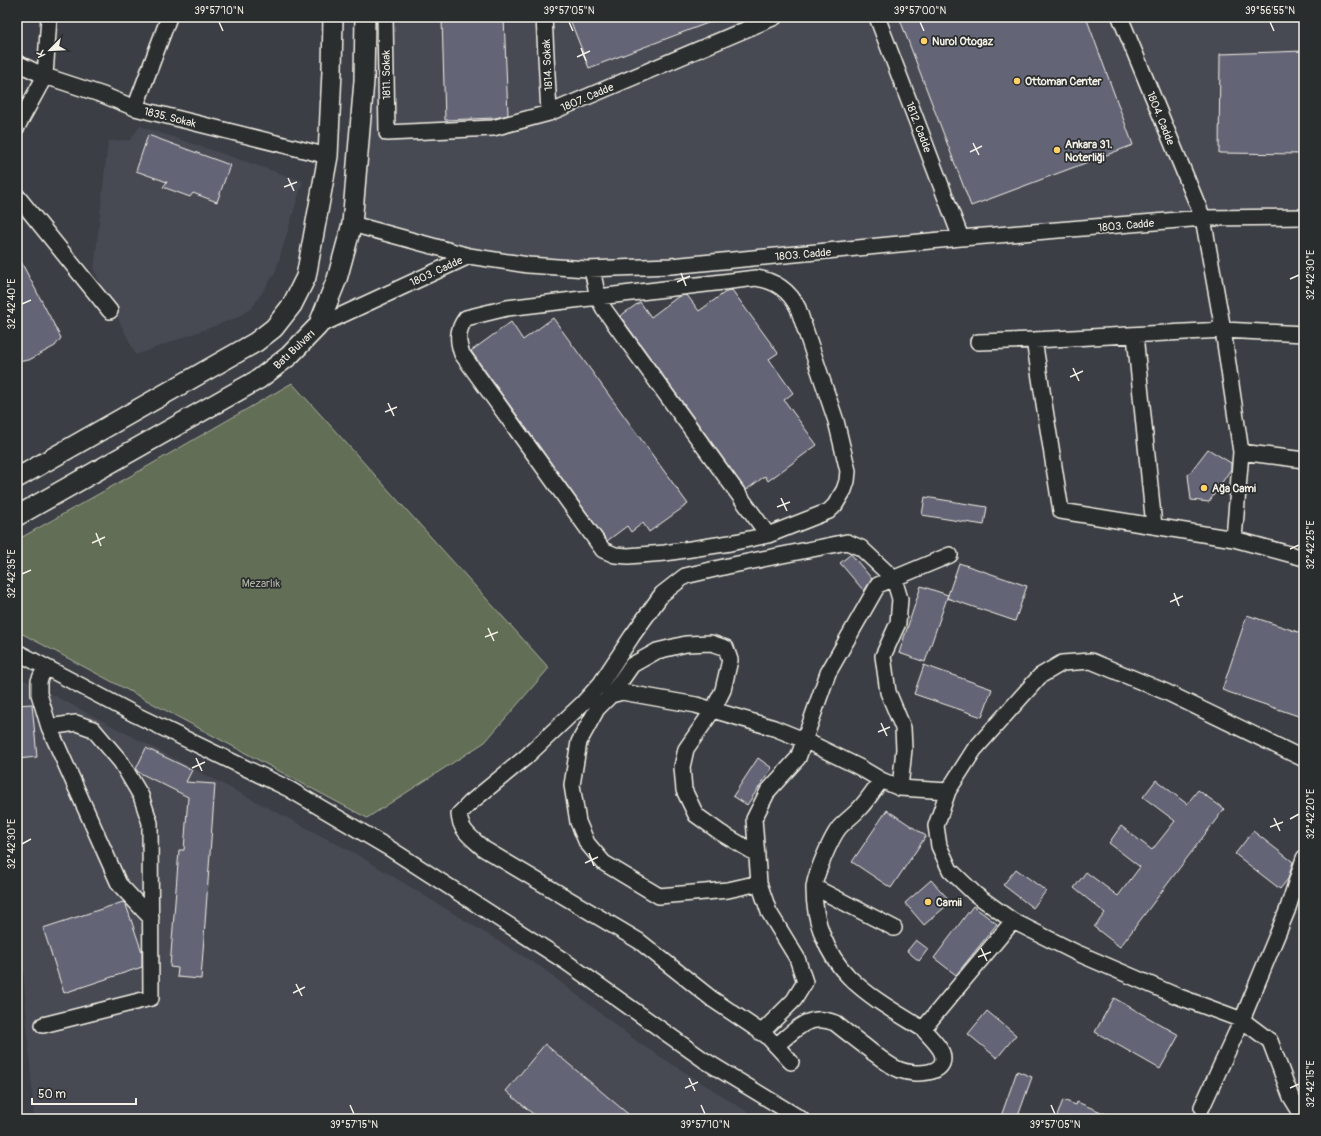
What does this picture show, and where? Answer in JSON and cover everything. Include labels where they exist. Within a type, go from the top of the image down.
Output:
[{"type":"main road","points":[[17,478],[256,342],[274,328],[292,305],[306,277],[328,156],[333,17]]},
{"type":"main road","name":"Batı Bulvarı","points":[[17,516],[259,379],[289,356],[318,326],[337,279],[352,224],[364,81],[365,17]]},
{"type":"street","points":[[17,127],[44,76],[49,17]]},
{"type":"street","points":[[135,108],[169,17]]},
{"type":"street","name":"1811. Sokak","points":[[385,17],[387,133]]},
{"type":"street","name":"1814. Sokak","points":[[544,17],[549,113]]},
{"type":"street","name":"1807. Cadde","points":[[387,133],[493,128],[549,113],[775,17]]},
{"type":"street","name":"1812. Cadde","points":[[877,17],[961,238]]},
{"type":"street","name":"1804. Cadde","points":[[1120,17],[1203,218],[1223,330],[1240,452],[1234,539]]},
{"type":"street","name":"1835. Sokak","points":[[17,63],[44,76],[103,95],[135,108],[328,156]]},
{"type":"street","points":[[17,196],[110,310]]},
{"type":"street","name":"1803. Cadde","points":[[318,326],[469,256],[528,265],[592,269],[671,266],[961,238],[1203,218],[1304,217]]},
{"type":"street","points":[[352,224],[469,256]]},
{"type":"street","points":[[592,269],[598,298],[604,309],[768,535]]},
{"type":"street","points":[[756,278],[774,282],[789,292],[798,308],[836,421],[848,471],[844,490],[840,499],[829,511],[768,535],[730,544],[665,553],[622,556],[603,550],[467,360],[459,346],[458,339],[459,331],[466,318],[507,308],[598,298],[756,278]]},
{"type":"street","points":[[978,342],[1223,330],[1304,334]]},
{"type":"street","points":[[1135,335],[1154,526]]},
{"type":"street","points":[[1034,340],[1061,511],[1234,539],[1304,558]]},
{"type":"street","points":[[1240,452],[1304,460]]},
{"type":"street","points":[[791,1062],[761,1033],[712,999],[639,941],[484,848],[464,831],[460,822],[459,814],[470,802],[526,757],[582,704],[601,683],[662,594],[685,576],[847,542],[861,548],[894,578],[900,599],[898,623],[882,656],[888,692],[903,728],[904,749],[900,788]]},
{"type":"street","points":[[761,1033],[794,1000],[805,982],[797,958],[770,912],[759,883],[754,819],[768,791],[798,758],[828,673],[878,585],[950,555]]},
{"type":"street","points":[[757,854],[721,833],[696,815],[684,790],[682,767],[686,749],[713,710],[723,690],[730,660],[726,648],[711,642],[686,644],[657,651],[632,665],[611,695],[597,709],[579,742],[572,785],[578,822],[587,843],[604,863],[659,896],[728,890],[759,883]]},
{"type":"street","points":[[17,652],[136,715],[289,789],[369,836],[566,962],[704,1060],[801,1119]]},
{"type":"street","points":[[1304,759],[1166,692],[1091,661],[1062,663],[1040,676],[974,750],[948,792],[936,826],[939,846],[950,870],[975,894],[1013,921],[1075,952],[1177,996],[1242,1020],[1270,1041],[1291,1097],[1304,1118]]},
{"type":"street","points":[[45,667],[39,681],[39,694],[49,728],[119,884],[151,918]]},
{"type":"street","points":[[601,683],[611,695]]},
{"type":"street","points":[[611,695],[622,692],[696,705],[774,728],[804,740],[859,767],[881,780],[900,788],[948,792]]},
{"type":"street","points":[[43,1025],[151,998],[150,823],[141,796],[121,762],[93,729],[76,723],[49,728]]},
{"type":"street","points":[[776,1046],[802,1024],[808,1021],[820,1019],[836,1023],[891,1066],[907,1072],[922,1073],[934,1071],[938,1068],[942,1059],[940,1050],[923,1029],[881,1004],[848,977],[832,957],[820,932],[816,913],[814,887],[826,851],[840,827],[860,808],[881,780]]},
{"type":"street","points":[[1202,1107],[1242,1020],[1287,911],[1304,858]]},
{"type":"street","points":[[814,887],[894,928]]},
{"type":"street","points":[[923,1029],[1013,921]]},
{"type":"shaded area","points":[[370,17],[1304,17],[1304,220],[1203,218],[670,269],[488,253],[361,218]]},
{"type":"shaded area","points":[[140,126],[303,181],[275,273],[252,308],[236,318],[136,355],[94,270],[108,141],[130,140]]},
{"type":"shaded area","points":[[17,676],[358,855],[541,967],[639,1043],[759,1119],[34,1119],[17,885]]},
{"type":"green space","name":"Mezarlık","points":[[292,383],[549,668],[485,742],[367,818],[17,631],[17,540]]},
{"type":"building","points":[[504,17],[508,115],[495,118],[445,120],[442,19]]},
{"type":"building","points":[[569,17],[721,17],[721,18],[589,68]]},
{"type":"building","name":"Ottoman Center","points":[[899,17],[1086,17],[1133,145],[971,206]]},
{"type":"building","points":[[1304,51],[1304,154],[1219,153],[1220,54]]},
{"type":"building","points":[[148,135],[230,165],[217,202],[193,193],[190,197],[163,187],[167,182],[136,171]]},
{"type":"building","points":[[17,254],[61,338],[55,346],[29,360],[17,362]]},
{"type":"building","points":[[732,290],[778,353],[769,359],[793,393],[784,400],[817,445],[768,481],[765,476],[746,490],[620,316],[640,302],[651,317],[679,296],[687,295],[699,311],[727,291]]},
{"type":"building","points":[[553,318],[688,504],[649,532],[643,523],[631,532],[627,526],[607,541],[471,351],[511,322],[523,340]]},
{"type":"building","name":"Ağa Cami","points":[[1208,449],[1231,463],[1231,469],[1209,502],[1191,500],[1188,475]]},
{"type":"building","points":[[925,497],[987,507],[984,525],[922,515]]},
{"type":"building","points":[[851,554],[872,579],[864,591],[840,563]]},
{"type":"building","points":[[959,563],[1027,586],[1015,621],[947,598]]},
{"type":"building","points":[[921,586],[948,595],[925,662],[899,653]]},
{"type":"building","points":[[1247,615],[1304,634],[1304,718],[1222,690]]},
{"type":"building","points":[[924,665],[992,689],[982,717],[914,694]]},
{"type":"building","points":[[32,704],[37,757],[17,759],[17,705]]},
{"type":"building","points":[[146,748],[192,770],[186,782],[215,784],[201,979],[177,977],[178,968],[170,967],[179,850],[184,850],[188,797],[138,772],[136,769]]},
{"type":"building","points":[[758,758],[772,768],[747,805],[733,796]]},
{"type":"building","points":[[1156,780],[1187,804],[1198,790],[1224,809],[1120,947],[1094,927],[1105,913],[1074,888],[1086,872],[1118,896],[1140,867],[1109,843],[1121,826],[1152,850],[1175,821],[1143,797]]},
{"type":"building","points":[[887,810],[926,836],[891,888],[852,862]]},
{"type":"building","points":[[1253,831],[1293,862],[1288,879],[1280,889],[1235,854]]},
{"type":"building","points":[[1016,869],[1046,891],[1033,908],[1003,885]]},
{"type":"building","name":"Camii","points":[[931,880],[951,902],[924,925],[905,903]]},
{"type":"building","points":[[123,902],[126,905],[142,952],[142,967],[64,993],[43,928]]},
{"type":"building","points":[[973,906],[997,924],[956,975],[934,958]]},
{"type":"building","points":[[916,940],[928,949],[919,961],[907,951]]},
{"type":"building","points":[[1114,998],[1179,1035],[1160,1069],[1095,1032]]},
{"type":"building","points":[[987,1011],[1016,1035],[997,1058],[968,1034]]},
{"type":"building","points":[[545,1044],[634,1119],[539,1119],[506,1091]]},
{"type":"building","points":[[1017,1071],[1032,1077],[1017,1119],[1000,1119]]},
{"type":"building","points":[[1063,1100],[1076,1105],[1077,1102],[1118,1119],[1056,1119]]},
{"type":"place","name":"Nurol Otogaz","points":[[924,41]]},
{"type":"place","name":"Ottoman Center","points":[[1017,81]]},
{"type":"place","name":"Ankara 31. Noterliği","points":[[1057,150]]},
{"type":"place","name":"Ağa Cami","points":[[1204,488]]},
{"type":"place","name":"Camii","points":[[928,902]]}]
